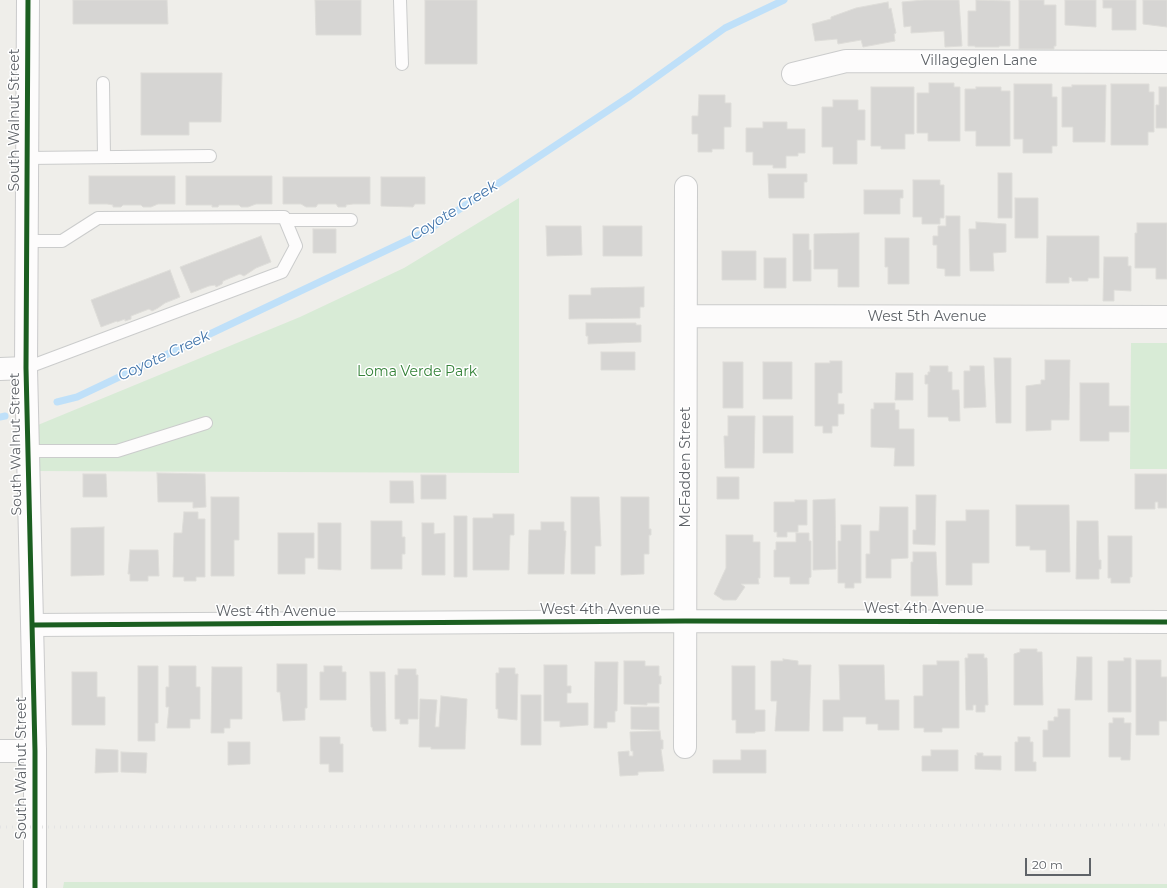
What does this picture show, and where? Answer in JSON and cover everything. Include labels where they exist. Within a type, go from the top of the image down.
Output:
[{"type":"street","name":"South Walnut Street","points":[[28,0],[26,368],[35,751],[34,888]]},
{"type":"street","name":"Villageglen Lane","points":[[793,74],[846,60],[1167,62]]},
{"type":"street","name":"McFadden Street","points":[[685,747],[686,187]]},
{"type":"street","name":"West 5th Avenue","points":[[686,316],[1167,317]]},
{"type":"street","points":[[0,370],[26,368]]},
{"type":"street","name":"West 4th Avenue","points":[[33,625],[686,621],[1167,622]]},
{"type":"street","points":[[0,751],[35,751]]},
{"type":"lane","points":[[400,0],[402,64]]},
{"type":"lane","points":[[103,83],[104,157]]},
{"type":"lane","points":[[27,158],[210,156]]},
{"type":"lane","points":[[26,368],[282,272],[296,246],[284,217],[98,218],[62,241],[27,241]]},
{"type":"lane","points":[[285,220],[352,220]]},
{"type":"lane","points":[[28,451],[117,451],[206,423]]},
{"type":"green space","name":"Loma Verde Park","points":[[519,198],[519,473],[33,471],[33,427],[300,317],[404,268]]},
{"type":"green space","points":[[1131,343],[1167,343],[1167,469],[1130,469]]},
{"type":"green space","points":[[64,882],[1167,884],[1167,888],[63,888]]},
{"type":"building","points":[[73,0],[167,0],[168,24],[73,24]]},
{"type":"building","points":[[315,0],[361,0],[361,35],[316,35]]},
{"type":"building","points":[[425,0],[477,0],[477,64],[425,64]]},
{"type":"building","points":[[924,0],[959,0],[962,46],[945,47],[944,31],[911,33],[911,26],[904,27],[902,2]]},
{"type":"building","points":[[976,0],[1010,1],[1010,46],[968,46],[968,11],[976,11]]},
{"type":"building","points":[[1019,0],[1044,0],[1044,5],[1056,5],[1056,46],[1054,46],[1054,49],[1019,49]]},
{"type":"building","points":[[1065,0],[1096,0],[1096,27],[1065,25]]},
{"type":"building","points":[[1103,0],[1136,0],[1136,30],[1112,30],[1112,8],[1103,8]]},
{"type":"building","points":[[1143,0],[1167,0],[1167,27],[1143,24]]},
{"type":"building","points":[[888,2],[889,9],[891,8],[896,33],[894,34],[895,41],[863,47],[861,40],[838,44],[837,39],[815,41],[812,24],[831,19],[831,17],[856,8]]},
{"type":"building","points":[[141,73],[222,73],[221,122],[189,122],[189,135],[141,135]]},
{"type":"building","points":[[929,83],[954,83],[954,87],[960,87],[960,141],[928,141],[928,133],[917,133],[917,93],[929,93]]},
{"type":"building","points":[[1014,84],[1052,84],[1052,97],[1057,97],[1057,146],[1052,146],[1052,153],[1023,153],[1023,139],[1014,139]]},
{"type":"building","points":[[1111,84],[1149,84],[1149,92],[1154,92],[1154,132],[1148,132],[1148,145],[1111,145]]},
{"type":"building","points":[[1072,85],[1106,85],[1105,142],[1073,142],[1073,127],[1062,127],[1062,87],[1072,87]]},
{"type":"building","points":[[871,87],[914,87],[914,134],[905,134],[905,149],[881,149],[881,146],[871,146]]},
{"type":"building","points":[[976,87],[1001,87],[1001,91],[1010,91],[1010,146],[976,146],[976,131],[965,131],[965,89],[976,89]]},
{"type":"building","points":[[1159,87],[1167,87],[1167,128],[1156,128],[1156,105],[1159,105]]},
{"type":"building","points":[[699,95],[725,95],[725,103],[731,103],[731,127],[724,127],[724,149],[712,149],[712,152],[698,152],[698,134],[692,134],[692,116],[698,116]]},
{"type":"building","points":[[833,100],[858,100],[858,110],[865,110],[865,140],[857,140],[857,164],[833,164],[833,147],[822,147],[822,107],[833,107]]},
{"type":"building","points":[[763,122],[787,122],[787,129],[805,129],[805,153],[798,153],[798,156],[786,156],[786,168],[773,168],[773,165],[753,165],[753,152],[746,152],[746,128],[763,128]]},
{"type":"building","points":[[998,173],[1012,173],[1012,218],[998,218]]},
{"type":"building","points":[[768,174],[807,174],[807,182],[804,182],[804,198],[769,198]]},
{"type":"building","points":[[89,176],[175,176],[175,204],[158,204],[151,207],[143,207],[141,205],[123,205],[121,207],[113,207],[113,205],[107,204],[89,204]]},
{"type":"building","points":[[186,176],[272,176],[272,204],[256,204],[248,207],[241,207],[239,205],[219,205],[218,207],[212,207],[212,205],[186,205]]},
{"type":"building","points":[[283,177],[370,177],[370,204],[353,204],[346,205],[346,207],[338,207],[336,204],[318,204],[316,207],[306,207],[301,204],[283,204]]},
{"type":"building","points":[[381,177],[425,177],[425,204],[415,204],[413,207],[381,206]]},
{"type":"building","points":[[913,180],[940,180],[940,185],[944,185],[944,218],[940,218],[940,224],[922,224],[922,217],[913,217]]},
{"type":"building","points":[[864,190],[903,190],[903,198],[900,198],[900,214],[864,214]]},
{"type":"building","points":[[1015,198],[1038,198],[1038,238],[1015,238]]},
{"type":"building","points":[[946,216],[960,216],[960,276],[945,276],[945,269],[937,268],[937,245],[933,245],[933,236],[938,236],[938,226],[946,226]]},
{"type":"building","points":[[976,222],[1006,224],[1006,252],[993,253],[994,271],[970,271],[969,229],[976,229]]},
{"type":"building","points":[[1137,223],[1167,223],[1167,279],[1156,279],[1156,268],[1135,268],[1135,233],[1137,233]]},
{"type":"building","points":[[546,226],[581,226],[582,255],[547,256]]},
{"type":"building","points":[[603,226],[642,226],[642,256],[603,256]]},
{"type":"building","points":[[313,229],[336,229],[336,253],[313,253]]},
{"type":"building","points":[[859,233],[859,287],[838,287],[838,269],[814,269],[814,234]]},
{"type":"building","points":[[793,234],[809,234],[809,250],[811,250],[811,281],[793,281]]},
{"type":"building","points":[[261,236],[271,262],[256,268],[244,276],[240,274],[223,281],[222,284],[216,287],[215,285],[209,286],[191,293],[180,267]]},
{"type":"building","points":[[1047,236],[1099,236],[1099,278],[1088,278],[1088,281],[1072,281],[1072,278],[1069,277],[1069,283],[1046,283]]},
{"type":"building","points":[[885,238],[909,238],[909,284],[888,284],[888,267],[885,267]]},
{"type":"building","points":[[722,251],[756,251],[756,280],[722,280]]},
{"type":"building","points":[[1104,257],[1128,257],[1128,266],[1131,266],[1131,291],[1114,290],[1114,301],[1103,301]]},
{"type":"building","points":[[764,258],[786,258],[786,288],[764,288]]},
{"type":"building","points":[[170,270],[180,297],[165,303],[152,311],[149,309],[131,316],[131,319],[117,321],[101,327],[91,300]]},
{"type":"building","points":[[644,287],[644,307],[640,307],[640,318],[569,319],[569,295],[591,295],[591,288]]},
{"type":"building","points":[[586,323],[636,323],[636,325],[641,325],[641,342],[588,344],[588,336],[586,336]]},
{"type":"building","points":[[601,352],[635,352],[635,370],[601,370]]},
{"type":"building","points":[[994,358],[1011,358],[1011,423],[996,423]]},
{"type":"building","points":[[1045,360],[1070,360],[1069,420],[1051,420],[1051,430],[1026,431],[1026,386],[1041,384],[1041,380],[1045,380]]},
{"type":"building","points":[[830,361],[842,361],[842,393],[838,393],[838,404],[844,404],[844,414],[838,414],[838,426],[832,426],[832,433],[823,433],[823,426],[815,426],[815,363],[830,363]]},
{"type":"building","points":[[723,362],[743,362],[743,408],[723,408]]},
{"type":"building","points":[[763,362],[792,362],[792,399],[763,399]]},
{"type":"building","points":[[930,366],[948,366],[948,372],[952,372],[952,390],[959,390],[960,421],[949,421],[948,417],[928,417],[928,384],[925,384],[925,375],[928,375],[928,372],[930,372]]},
{"type":"building","points":[[970,366],[984,366],[986,407],[964,408],[964,371],[970,371]]},
{"type":"building","points":[[896,373],[913,373],[913,400],[895,400]]},
{"type":"building","points":[[1080,383],[1109,383],[1109,406],[1129,406],[1129,432],[1109,432],[1109,441],[1080,441]]},
{"type":"building","points":[[874,403],[895,403],[895,410],[899,410],[899,429],[914,429],[914,466],[894,466],[895,448],[871,447],[871,409],[874,409]]},
{"type":"building","points":[[728,416],[755,416],[754,468],[725,468],[724,436],[728,436]]},
{"type":"building","points":[[763,416],[793,416],[793,453],[763,453]]},
{"type":"building","points":[[157,473],[205,474],[206,507],[193,508],[193,502],[158,502]]},
{"type":"building","points":[[83,474],[106,474],[107,497],[83,497]]},
{"type":"building","points":[[1135,474],[1167,474],[1167,508],[1158,508],[1158,502],[1155,502],[1155,509],[1135,509]]},
{"type":"building","points":[[421,475],[446,475],[446,499],[421,499]]},
{"type":"building","points":[[717,477],[739,477],[739,499],[717,499]]},
{"type":"building","points":[[390,481],[413,481],[414,503],[390,503]]},
{"type":"building","points":[[916,495],[936,495],[935,545],[913,544],[913,530],[916,530]]},
{"type":"building","points":[[211,497],[239,497],[239,540],[234,540],[234,576],[211,576]]},
{"type":"building","points":[[571,497],[599,497],[601,546],[595,546],[595,574],[571,574]]},
{"type":"building","points":[[621,497],[649,497],[649,529],[651,529],[651,535],[649,535],[649,554],[644,554],[644,574],[621,575]]},
{"type":"building","points":[[835,499],[836,569],[813,570],[813,500]]},
{"type":"building","points":[[795,500],[807,500],[807,525],[798,525],[798,532],[787,532],[787,537],[777,537],[777,532],[774,532],[774,502],[795,502]]},
{"type":"building","points":[[1016,505],[1069,505],[1070,572],[1046,572],[1046,550],[1030,550],[1030,546],[1016,546]]},
{"type":"building","points":[[880,507],[908,507],[908,558],[891,559],[891,578],[866,578],[866,554],[870,554],[870,531],[879,531]]},
{"type":"building","points":[[966,510],[989,510],[989,563],[972,563],[972,585],[946,585],[946,521],[966,521]]},
{"type":"building","points":[[184,512],[198,512],[198,519],[205,519],[205,577],[196,577],[196,581],[184,581],[184,577],[173,577],[174,533],[182,533]]},
{"type":"building","points":[[493,514],[514,514],[514,535],[510,535],[509,570],[473,570],[473,518],[493,518]]},
{"type":"building","points":[[454,516],[467,516],[467,577],[454,577]]},
{"type":"building","points":[[371,521],[402,521],[402,537],[405,537],[405,554],[402,554],[402,569],[371,569]]},
{"type":"building","points":[[1077,521],[1098,521],[1099,560],[1101,560],[1099,579],[1076,579]]},
{"type":"building","points":[[541,522],[564,522],[564,531],[566,531],[564,574],[528,574],[529,530],[541,530]]},
{"type":"building","points":[[318,523],[341,523],[341,570],[318,569]]},
{"type":"building","points":[[422,523],[434,523],[434,534],[445,533],[445,575],[422,575]]},
{"type":"building","points":[[841,525],[861,525],[861,583],[854,583],[854,588],[845,588],[845,583],[838,583],[838,541],[841,541]]},
{"type":"building","points":[[104,527],[104,575],[71,576],[71,528]]},
{"type":"building","points":[[278,533],[314,533],[314,558],[305,558],[305,574],[278,574]]},
{"type":"building","points":[[796,533],[809,533],[809,541],[811,541],[811,577],[809,578],[809,584],[790,584],[790,577],[774,577],[774,550],[776,550],[776,542],[796,542]]},
{"type":"building","points":[[726,535],[753,535],[753,542],[760,542],[759,584],[741,584],[745,587],[736,600],[723,600],[714,594],[726,568]]},
{"type":"building","points":[[1108,536],[1132,536],[1132,577],[1130,577],[1130,583],[1111,583],[1111,578],[1108,578]]},
{"type":"building","points":[[130,550],[158,550],[159,576],[148,576],[148,581],[130,581],[130,574],[128,574]]},
{"type":"building","points":[[913,552],[936,552],[938,596],[911,596],[911,562],[913,562]]},
{"type":"building","points":[[1020,649],[1037,649],[1037,652],[1042,652],[1043,705],[1014,705],[1014,654],[1020,652]]},
{"type":"building","points":[[968,654],[984,654],[984,658],[987,658],[988,705],[985,705],[985,712],[976,712],[976,705],[973,705],[973,710],[966,710],[965,658],[968,658]]},
{"type":"building","points":[[1077,657],[1092,657],[1092,700],[1075,700]]},
{"type":"building","points":[[1124,658],[1131,658],[1131,712],[1108,712],[1108,661],[1124,661]]},
{"type":"building","points":[[783,659],[798,661],[798,665],[811,665],[809,731],[775,731],[777,701],[771,701],[771,661],[783,661]]},
{"type":"building","points":[[1136,660],[1161,660],[1161,677],[1167,677],[1167,721],[1159,721],[1159,735],[1136,735]]},
{"type":"building","points":[[624,661],[645,661],[645,666],[659,666],[661,684],[659,684],[659,703],[647,703],[647,705],[624,704]]},
{"type":"building","points":[[937,661],[959,661],[959,728],[942,728],[942,732],[924,732],[924,728],[914,728],[914,696],[923,696],[923,665],[937,665]]},
{"type":"building","points":[[595,662],[618,662],[617,711],[615,711],[615,722],[607,722],[607,728],[594,728]]},
{"type":"building","points":[[277,664],[307,664],[307,708],[305,708],[305,720],[283,721],[280,692],[277,692]]},
{"type":"building","points":[[544,665],[567,665],[567,686],[571,686],[571,693],[567,693],[567,703],[588,703],[588,725],[560,727],[560,721],[544,721]]},
{"type":"building","points":[[839,665],[884,665],[885,700],[899,700],[899,730],[878,730],[878,724],[866,724],[866,717],[843,717],[843,731],[823,731],[823,700],[840,700]]},
{"type":"building","points":[[138,666],[158,666],[158,723],[155,723],[155,741],[138,741]]},
{"type":"building","points":[[169,666],[196,666],[196,687],[200,687],[200,719],[190,719],[190,728],[167,728],[169,707],[166,707],[166,687],[169,687]]},
{"type":"building","points":[[324,666],[342,666],[342,672],[346,672],[346,700],[320,700],[320,672],[324,672]]},
{"type":"building","points":[[732,666],[755,666],[755,710],[765,710],[765,731],[755,733],[736,733],[736,720],[732,720]]},
{"type":"building","points":[[212,667],[242,667],[242,719],[230,719],[230,728],[224,728],[224,733],[211,733]]},
{"type":"building","points":[[499,668],[515,668],[515,674],[518,674],[517,720],[498,718],[498,709],[496,709],[496,673],[499,673]]},
{"type":"building","points":[[398,669],[416,669],[416,675],[418,675],[418,719],[408,719],[408,724],[400,724],[400,719],[395,719],[395,675],[398,675]]},
{"type":"building","points":[[72,672],[97,672],[97,697],[105,697],[105,725],[72,725]]},
{"type":"building","points":[[370,672],[385,672],[386,731],[373,731],[371,727]]},
{"type":"building","points":[[521,695],[541,695],[541,745],[521,745]]},
{"type":"building","points":[[441,696],[467,699],[465,749],[431,749],[431,747],[419,747],[420,699],[437,700],[435,727],[439,727]]},
{"type":"building","points":[[631,707],[659,707],[659,730],[631,729]]},
{"type":"building","points":[[1058,709],[1070,709],[1070,757],[1043,757],[1043,730],[1048,730],[1048,721],[1054,721],[1054,717],[1058,717]]},
{"type":"building","points":[[1113,718],[1124,718],[1124,723],[1131,723],[1130,760],[1121,760],[1121,757],[1109,757],[1109,723],[1113,723]]},
{"type":"building","points":[[660,731],[661,740],[663,740],[663,749],[661,749],[664,771],[638,772],[638,775],[620,776],[618,752],[629,751],[629,756],[633,756],[633,751],[631,751],[630,732]]},
{"type":"building","points":[[320,737],[340,737],[340,744],[343,744],[343,772],[329,772],[329,764],[320,764]]},
{"type":"building","points":[[1018,737],[1030,737],[1030,742],[1033,742],[1033,762],[1036,762],[1036,771],[1015,771],[1015,742],[1018,742]]},
{"type":"building","points":[[228,742],[250,742],[250,764],[228,765]]},
{"type":"building","points":[[96,749],[118,750],[118,772],[95,773]]},
{"type":"building","points":[[741,750],[766,750],[766,773],[713,773],[713,760],[741,760]]},
{"type":"building","points":[[931,750],[958,750],[958,771],[922,771],[922,756],[931,756]]},
{"type":"building","points":[[121,752],[147,753],[146,773],[121,772]]},
{"type":"building","points":[[977,753],[983,753],[983,756],[1001,756],[1001,770],[975,769],[975,755],[977,756]]},
{"type":"waterway","name":"Coyote Creek","points":[[57,402],[77,397],[425,232],[630,96],[725,28],[784,0]]},
{"type":"waterway","name":"Coyote Creek","points":[[0,417],[5,416]]},
{"type":"railway","points":[[0,827],[1167,825]]},
{"type":"cycle path","points":[[28,0],[26,368],[35,751],[35,888]]},
{"type":"cycle path","points":[[33,625],[685,621],[1167,622]]}]
